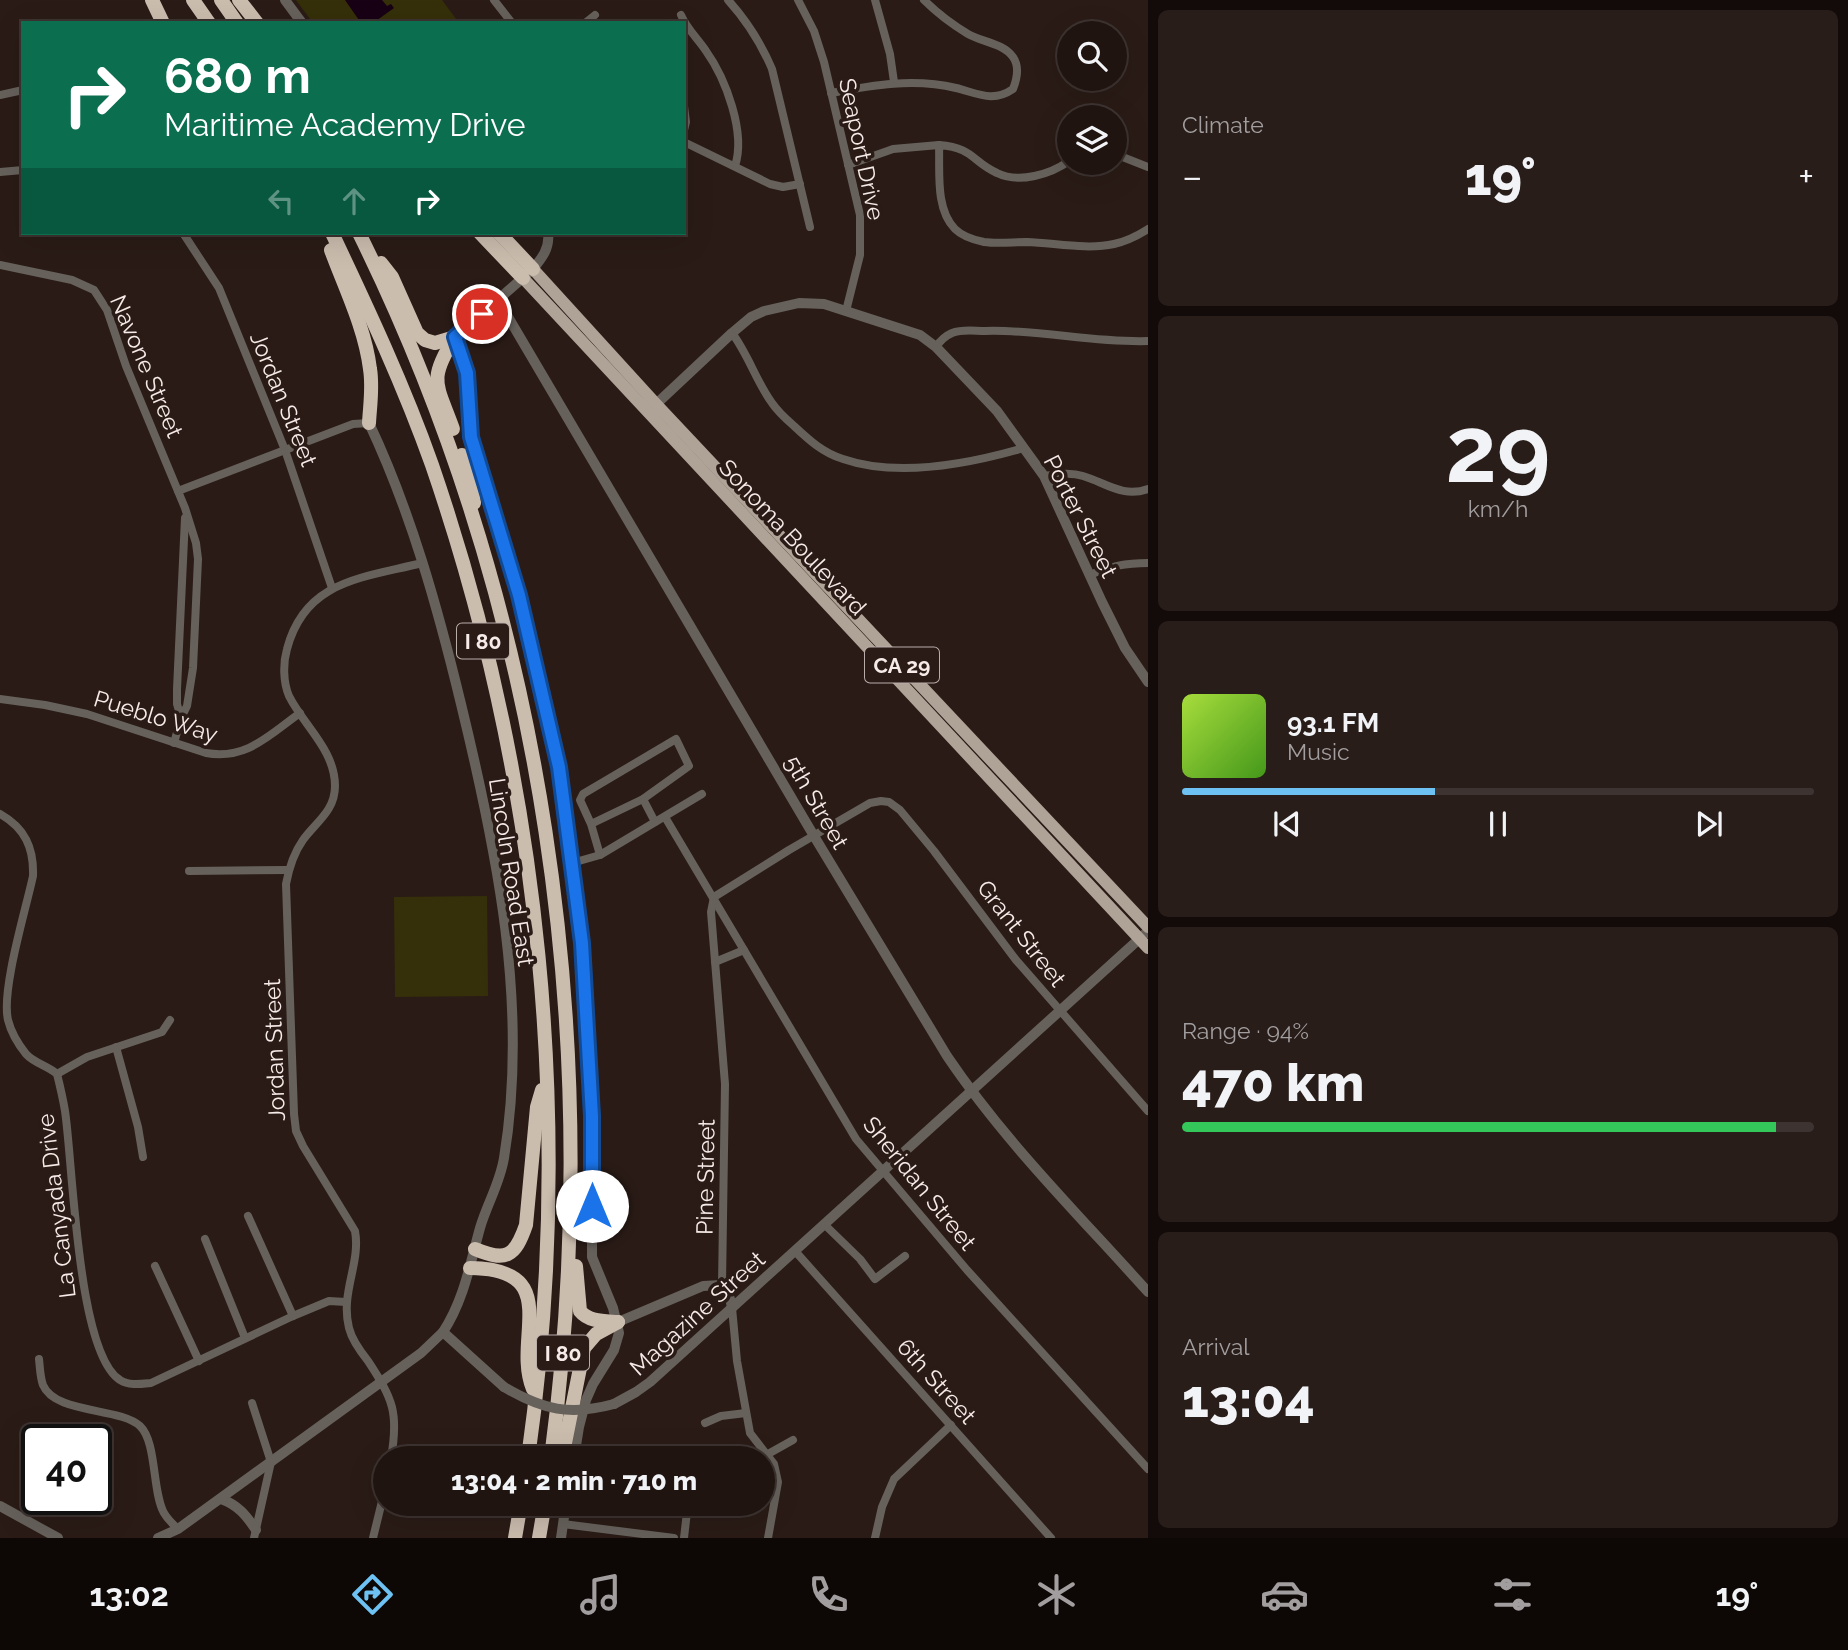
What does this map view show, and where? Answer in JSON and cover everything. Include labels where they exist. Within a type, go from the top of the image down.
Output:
[{"type":"highway","points":[[152,0],[162,21]]},
{"type":"highway","points":[[193,0],[208,21]]},
{"type":"highway","points":[[221,0],[236,21]]},
{"type":"highway","points":[[239,0],[255,21]]},
{"type":"highway","points":[[325,235],[368,355],[371,393],[369,423]]},
{"type":"highway","name":"I 80","points":[[333,235],[412,412],[449,517],[474,602],[509,754],[524,841],[542,993],[547,1071],[548,1196],[543,1313],[537,1396],[530,1446]]},
{"type":"highway","points":[[360,235],[392,277],[417,333],[425,340],[436,343],[455,337]]},
{"type":"highway","name":"I 80","points":[[360,235],[415,357],[443,430],[479,539],[521,698],[552,872],[561,947],[569,1060],[571,1161],[570,1248],[562,1362],[552,1446]]},
{"type":"highway","name":"CA 29","points":[[482,235],[528,274]]},
{"type":"highway","name":"CA 29","points":[[500,235],[528,274]]},
{"type":"highway","points":[[455,337],[440,361],[437,382],[471,483],[479,539]]},
{"type":"highway","points":[[474,1249],[493,1256],[505,1256],[516,1249],[521,1240],[526,1225],[537,1107],[547,1071]]},
{"type":"highway","points":[[570,1248],[577,1269],[580,1311],[587,1318],[618,1322]]},
{"type":"highway","points":[[470,1268],[493,1268],[505,1272],[521,1286],[531,1311],[528,1376],[537,1396]]},
{"type":"highway","points":[[564,1446],[584,1348],[596,1334],[618,1322]]},
{"type":"highway","points":[[515,1538],[519,1516]]},
{"type":"highway","points":[[539,1538],[543,1516]]},
{"type":"main road","name":"Sonoma Boulevard","points":[[528,274],[1146,936]]},
{"type":"street","points":[[285,0],[301,21]]},
{"type":"street","points":[[495,0],[511,21]]},
{"type":"street","points":[[728,0],[763,48],[772,69],[810,227]]},
{"type":"street","name":"Seaport Drive","points":[[798,0],[817,41],[860,215],[858,268],[846,311]]},
{"type":"street","points":[[875,0],[890,54],[894,82]]},
{"type":"street","points":[[831,93],[894,82],[943,85],[997,97],[1013,89],[1017,78],[1013,56],[999,46],[970,35],[936,12],[924,0]]},
{"type":"street","points":[[588,21],[596,15]]},
{"type":"street","points":[[681,15],[684,21]]},
{"type":"street","points":[[686,26],[705,50],[724,83],[739,143],[734,166]]},
{"type":"street","points":[[0,94],[21,90]]},
{"type":"street","points":[[686,143],[771,184],[783,187],[800,184]]},
{"type":"street","points":[[848,165],[893,149],[939,145],[965,150],[996,173],[1007,176],[1022,177],[1051,172],[1057,168]]},
{"type":"street","points":[[939,145],[944,209],[956,230],[967,237],[984,242],[1111,245],[1134,238],[1148,229]]},
{"type":"street","points":[[1127,158],[1148,167]]},
{"type":"street","points":[[0,172],[21,170]]},
{"type":"street","name":"Jordan Street","points":[[184,235],[219,288],[285,450],[332,588]]},
{"type":"street","points":[[548,235],[544,256],[528,274],[455,337],[467,373],[471,437],[509,558],[544,694],[559,767],[582,943],[590,1057],[592,1257],[618,1322],[619,1333],[614,1350],[586,1400],[576,1446]]},
{"type":"street","name":"Navone Street","points":[[0,265],[72,280],[94,290],[107,310],[126,366],[185,508],[198,559],[193,668],[187,706],[174,743]]},
{"type":"street","name":"5th Street","points":[[498,300],[947,1056],[971,1091],[1022,1153],[1148,1292]]},
{"type":"street","name":"Porter Street","points":[[652,408],[732,333],[751,317],[764,311],[806,303],[824,304],[920,335],[936,347],[997,411],[1044,476],[1125,648],[1148,682]]},
{"type":"street","points":[[936,347],[951,333],[963,331],[1005,330],[1116,341],[1148,341]]},
{"type":"street","points":[[732,333],[742,345],[772,403],[781,414],[816,446],[844,460],[909,470],[980,459],[1024,448]]},
{"type":"street","points":[[178,491],[353,424],[369,423]]},
{"type":"street","name":"Lincoln Road East","points":[[369,423],[383,452],[422,563],[445,640],[479,779],[506,934],[514,1034],[508,1129],[500,1178],[482,1221],[456,1311],[443,1332]]},
{"type":"street","points":[[1044,476],[1082,476],[1128,493],[1148,489]]},
{"type":"street","name":"Navone Street","points":[[181,718],[177,697],[185,508]]},
{"type":"street","points":[[300,713],[288,695],[284,670],[291,631],[300,615],[313,601],[332,588],[422,563]]},
{"type":"street","points":[[1090,575],[1109,567],[1148,563]]},
{"type":"street","name":"Pueblo Way","points":[[0,699],[87,714],[206,753],[224,756],[252,747],[300,713]]},
{"type":"street","name":"Jordan Street","points":[[300,713],[327,755],[335,785],[329,810],[303,838],[290,861],[286,884],[296,1131],[355,1231],[356,1246],[346,1302],[352,1337],[382,1382],[396,1422],[393,1446]]},
{"type":"street","points":[[591,824],[643,799],[689,766],[676,739],[583,794],[580,800],[591,824],[600,855]]},
{"type":"street","points":[[572,863],[600,855],[702,794]]},
{"type":"street","points":[[643,799],[655,822]]},
{"type":"street","name":"Grant Street","points":[[814,836],[881,800],[900,810],[1016,960],[1148,1111]]},
{"type":"street","points":[[0,814],[22,832],[32,852],[33,876],[12,969],[7,1005],[13,1033],[28,1057],[57,1074],[87,1057],[162,1032],[170,1020]]},
{"type":"street","name":"Sheridan Street","points":[[665,817],[856,1139],[967,1270],[1148,1469]]},
{"type":"street","points":[[714,897],[814,836]]},
{"type":"street","points":[[189,871],[288,870]]},
{"type":"street","name":"Pine Street","points":[[714,897],[711,912],[725,1084],[722,1285],[731,1299],[737,1361],[750,1433],[761,1446]]},
{"type":"street","name":"Magazine Street","points":[[443,1332],[504,1387],[533,1403],[579,1411],[614,1404],[636,1392],[1146,936]]},
{"type":"street","points":[[715,962],[744,950]]},
{"type":"street","points":[[116,1047],[138,1127],[143,1157]]},
{"type":"street","name":"La Canyada Drive","points":[[57,1074],[65,1111],[83,1282],[89,1315],[105,1361],[121,1381],[133,1384],[151,1383],[328,1301],[346,1302]]},
{"type":"street","points":[[248,1216],[293,1316]]},
{"type":"street","points":[[824,1224],[860,1259],[875,1279],[905,1256]]},
{"type":"street","points":[[205,1239],[245,1338]]},
{"type":"street","name":"6th Street","points":[[795,1251],[1051,1538]]},
{"type":"street","points":[[155,1266],[199,1361]]},
{"type":"street","points":[[618,1322],[703,1286],[722,1285]]},
{"type":"street","points":[[158,1538],[178,1529],[221,1499],[422,1353],[443,1332]]},
{"type":"street","points":[[38,1359],[44,1386],[49,1392],[75,1406],[124,1418],[140,1426],[150,1450],[160,1504],[164,1514],[178,1529]]},
{"type":"street","points":[[252,1403],[271,1462],[255,1534]]},
{"type":"street","points":[[705,1423],[721,1416],[746,1413]]},
{"type":"street","points":[[875,1538],[882,1507],[894,1479],[951,1426]]},
{"type":"street","points":[[775,1450],[793,1440]]},
{"type":"street","points":[[775,1468],[778,1482],[775,1499]]},
{"type":"street","points":[[221,1499],[235,1504],[247,1517],[255,1534]]},
{"type":"street","points":[[0,1506],[58,1538]]},
{"type":"street","points":[[373,1538],[378,1516]]},
{"type":"street","points":[[561,1538],[564,1516]]},
{"type":"street","points":[[684,1538],[687,1516]]},
{"type":"street","points":[[768,1538],[772,1516]]},
{"type":"street","points":[[563,1524],[674,1538]]},
{"type":"shaded area","points":[[296,0],[442,0],[458,21],[312,21]]},
{"type":"shaded area","points":[[345,0],[382,0],[387,6],[391,4],[394,8],[376,21],[360,21]]},
{"type":"shaded area","points":[[487,896],[488,996],[395,997],[394,897]]},
{"type":"route","points":[[482,314],[455,337],[467,373],[471,437],[519,595],[559,767],[582,943],[590,1057],[592,1206]]}]
